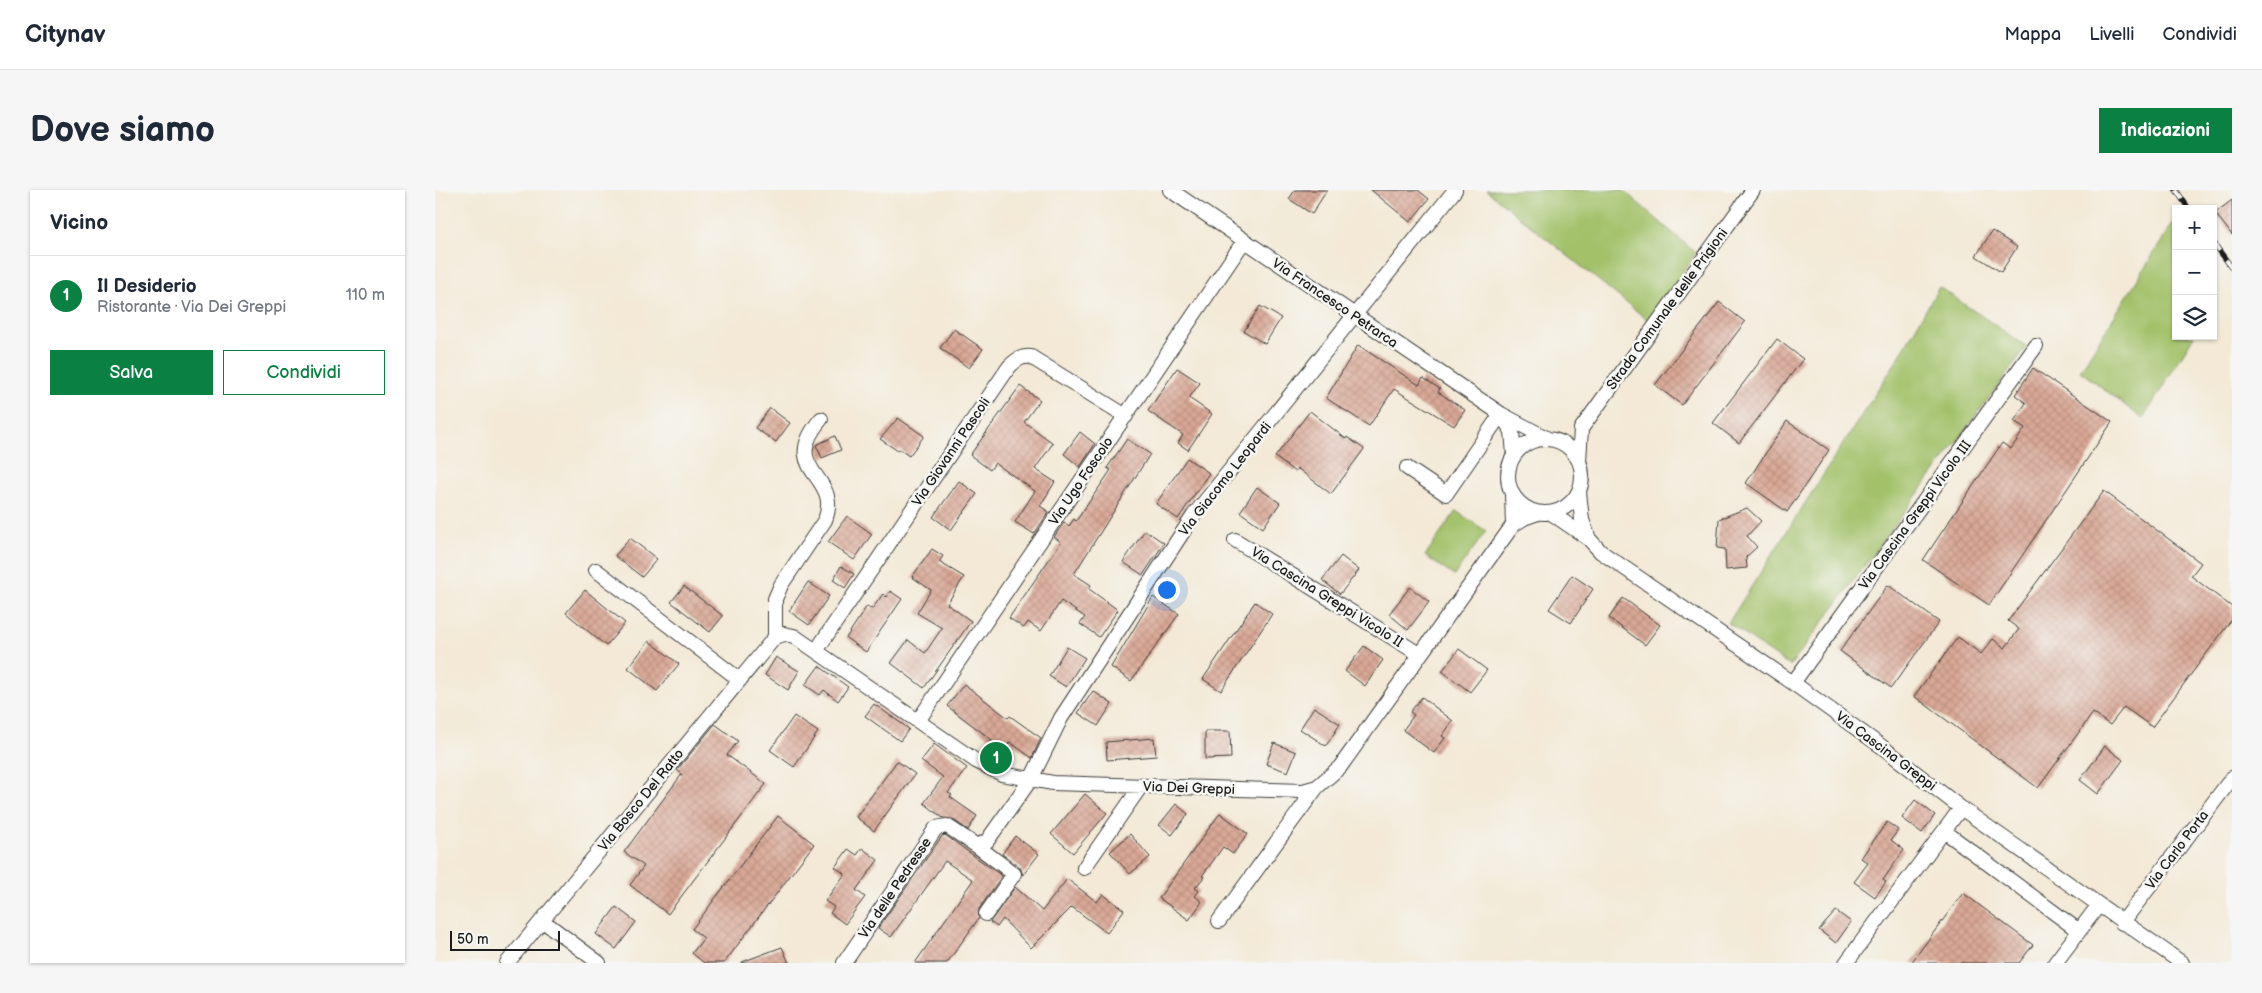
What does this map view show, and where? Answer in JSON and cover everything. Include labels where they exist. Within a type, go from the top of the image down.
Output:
[{"type":"street","name":"Via Francesco Petrarca","points":[[1170,190],[1501,414],[1550,440]]},
{"type":"street","name":"Via Giacomo Leopardi","points":[[1031,779],[1061,718],[1194,515],[1455,190]]},
{"type":"street","name":"Strada Comunale delle Prigioni","points":[[1581,429],[1753,190]]},
{"type":"street","name":"Via Ugo Foscolo","points":[[918,721],[1244,241]]},
{"type":"street","name":"Via Cascina Greppi Vicolo III","points":[[1793,683],[2036,346]]},
{"type":"street","name":"Via Giovanni Pascoli","points":[[816,651],[1009,367],[1016,361],[1023,356],[1031,357],[1126,416]]},
{"type":"street","name":"Via Francesco Petrarca","points":[[1501,414],[1512,431],[1514,455]]},
{"type":"street","points":[[1407,468],[1446,494],[1501,414]]},
{"type":"street","points":[[775,637],[775,599],[781,585],[825,520],[829,509],[828,493],[805,460],[805,451],[811,431],[821,418]]},
{"type":"street","points":[[1513,525],[1512,494],[1507,473],[1514,455],[1523,446],[1535,440],[1550,440],[1581,429],[1579,461]]},
{"type":"street","points":[[1550,440],[1571,450],[1579,461],[1582,470],[1579,492],[1583,520],[1589,539]]},
{"type":"street","points":[[1219,921],[1317,787],[1340,767],[1513,525],[1524,518],[1563,509],[1572,502],[1579,492]]},
{"type":"street","points":[[1512,494],[1527,509],[1544,513]]},
{"type":"street","name":"Via Cascina Greppi","points":[[1544,513],[1589,539],[1601,552],[1793,683],[1881,746],[1961,808],[2122,923],[2182,963]]},
{"type":"street","name":"Via Cascina Greppi Vicolo II","points":[[1235,540],[1419,654]]},
{"type":"street","points":[[596,570],[740,680]]},
{"type":"street","name":"Via Dei Greppi","points":[[775,637],[784,634],[794,636],[991,770],[1002,774],[1053,783],[1288,792],[1317,787]]},
{"type":"street","name":"Via Bosco Del Ratto","points":[[507,963],[775,637]]},
{"type":"street","name":"Via Carlo Porta","points":[[2122,923],[2232,778]]},
{"type":"street","points":[[977,846],[987,841],[1031,779]]},
{"type":"street","points":[[1084,868],[1141,786]]},
{"type":"street","points":[[1846,963],[1961,808]]},
{"type":"street","name":"Via delle Pedresse","points":[[845,963],[936,828],[947,826],[1014,874],[986,914]]},
{"type":"street","points":[[1944,831],[2079,931]]},
{"type":"street","points":[[2055,963],[2098,906]]},
{"type":"street","points":[[543,921],[599,963]]},
{"type":"green space","points":[[1486,190],[1623,190],[1696,253],[1649,321]]},
{"type":"green space","points":[[2172,225],[2172,340],[2192,340],[2143,419],[2080,371]]},
{"type":"green space","points":[[1939,287],[2027,347],[1790,666],[1728,623],[1899,357]]},
{"type":"green space","points":[[1456,511],[1486,531],[1454,576],[1425,556]]},
{"type":"building","points":[[1295,190],[1327,190],[1312,214],[1289,199]]},
{"type":"building","points":[[1371,190],[1418,190],[1429,199],[1410,222]]},
{"type":"building","points":[[2232,200],[2232,235],[2217,216],[2217,211]]},
{"type":"building","points":[[1992,231],[2017,247],[2001,272],[1976,256]]},
{"type":"building","points":[[1719,302],[1745,322],[1682,405],[1655,385]]},
{"type":"building","points":[[1260,306],[1281,318],[1265,344],[1244,331]]},
{"type":"building","points":[[954,329],[983,349],[969,368],[940,348]]},
{"type":"building","points":[[1777,339],[1803,359],[1739,443],[1713,423]]},
{"type":"building","points":[[1358,345],[1419,385],[1423,378],[1440,389],[1438,392],[1465,410],[1454,426],[1394,389],[1369,426],[1326,398]]},
{"type":"building","points":[[1177,368],[1200,383],[1189,398],[1212,414],[1188,450],[1178,443],[1183,435],[1148,411]]},
{"type":"building","points":[[2033,368],[2112,422],[1989,605],[1923,560],[2002,443],[2011,449],[2025,428],[2014,421],[2026,403],[2015,395]]},
{"type":"building","points":[[1020,386],[1040,400],[1024,422],[1053,443],[1035,469],[1055,482],[1040,506],[1049,512],[1034,534],[1015,522],[1035,491],[995,463],[990,470],[970,455]]},
{"type":"building","points":[[770,408],[790,423],[776,442],[755,428]]},
{"type":"building","points":[[1310,411],[1346,439],[1347,437],[1364,449],[1331,494],[1297,468],[1295,472],[1275,457]]},
{"type":"building","points":[[898,418],[924,436],[909,456],[880,439]]},
{"type":"building","points":[[1787,421],[1829,450],[1787,512],[1746,483]]},
{"type":"building","points":[[1080,432],[1095,444],[1080,467],[1064,454]]},
{"type":"building","points":[[835,436],[841,450],[822,458],[816,445]]},
{"type":"building","points":[[1127,439],[1150,454],[1074,574],[1091,585],[1089,589],[1118,610],[1099,637],[1080,624],[1085,617],[1061,601],[1041,631],[1028,622],[1024,628],[1009,618],[1061,542],[1054,537],[1064,522],[1069,526],[1074,519],[1076,521],[1111,470],[1107,468]]},
{"type":"building","points":[[1187,458],[1209,473],[1178,519],[1156,504]]},
{"type":"building","points":[[959,481],[977,494],[951,530],[933,517]]},
{"type":"building","points":[[1257,487],[1280,503],[1263,528],[1240,512]]},
{"type":"building","points":[[2104,491],[2201,563],[2191,576],[2232,607],[2232,619],[2152,727],[2124,707],[2110,725],[2093,713],[2038,788],[1914,696],[1958,637],[1981,654],[1993,639],[2005,648],[2019,629],[2008,621]]},
{"type":"building","points":[[1747,508],[1761,521],[1747,536],[1757,547],[1746,557],[1747,568],[1726,570],[1725,549],[1717,548],[1719,519]]},
{"type":"building","points":[[847,516],[872,534],[854,560],[828,542]]},
{"type":"building","points":[[1145,530],[1164,543],[1143,575],[1123,562]]},
{"type":"building","points":[[630,538],[657,559],[642,577],[615,556]]},
{"type":"building","points":[[932,549],[943,556],[939,562],[964,577],[947,604],[971,621],[924,688],[891,663],[908,640],[925,653],[942,628],[917,613],[931,590],[912,577]]},
{"type":"building","points":[[1341,556],[1359,570],[1340,594],[1322,580]]},
{"type":"building","points":[[841,566],[854,574],[845,588],[833,580]]},
{"type":"building","points":[[1572,575],[1593,589],[1571,623],[1549,609]]},
{"type":"building","points":[[808,582],[829,596],[809,625],[789,611]]},
{"type":"building","points":[[1888,585],[1939,622],[1891,688],[1840,651]]},
{"type":"building","points":[[684,586],[723,616],[710,632],[671,602]]},
{"type":"building","points":[[1410,587],[1429,602],[1408,630],[1389,614]]},
{"type":"building","points":[[585,590],[625,623],[606,646],[566,613]]},
{"type":"building","points":[[890,591],[902,599],[866,652],[846,638],[867,606],[872,609],[883,594],[886,597]]},
{"type":"building","points":[[1153,597],[1179,614],[1131,681],[1111,667]]},
{"type":"building","points":[[1623,598],[1660,625],[1645,645],[1609,618]]},
{"type":"building","points":[[1255,602],[1272,614],[1221,691],[1203,679]]},
{"type":"building","points":[[649,641],[679,664],[657,691],[628,668]]},
{"type":"building","points":[[1364,646],[1383,660],[1365,686],[1345,671]]},
{"type":"building","points":[[1067,647],[1085,658],[1066,687],[1049,676]]},
{"type":"building","points":[[1459,649],[1487,670],[1470,692],[1442,671]]},
{"type":"building","points":[[776,657],[799,671],[788,690],[765,675]]},
{"type":"building","points":[[819,666],[848,687],[838,701],[824,690],[820,695],[805,685]]},
{"type":"building","points":[[964,684],[1008,718],[1010,716],[1041,738],[1032,758],[1010,742],[997,761],[983,753],[992,740],[947,706]]},
{"type":"building","points":[[1093,691],[1112,704],[1098,726],[1078,713]]},
{"type":"building","points":[[1422,697],[1453,721],[1442,736],[1445,738],[1434,753],[1403,730],[1414,715],[1410,712]]},
{"type":"building","points":[[874,704],[909,729],[900,741],[865,716]]},
{"type":"building","points":[[1314,707],[1340,724],[1326,746],[1300,729]]},
{"type":"building","points":[[794,716],[818,732],[794,767],[770,750]]},
{"type":"building","points":[[715,724],[738,741],[727,755],[766,784],[668,914],[630,885],[644,866],[624,852],[682,774],[677,770]]},
{"type":"building","points":[[1205,731],[1230,731],[1231,758],[1205,759]]},
{"type":"building","points":[[1154,738],[1156,756],[1107,760],[1106,742]]},
{"type":"building","points":[[1274,743],[1296,752],[1288,772],[1266,764]]},
{"type":"building","points":[[934,744],[967,768],[948,793],[952,795],[950,797],[977,816],[968,830],[952,819],[943,818],[924,803],[943,777],[921,761]]},
{"type":"building","points":[[2105,746],[2123,760],[2098,794],[2080,780]]},
{"type":"building","points":[[897,761],[915,774],[874,831],[856,817]]},
{"type":"building","points":[[1085,794],[1107,813],[1073,853],[1051,834]]},
{"type":"building","points":[[1915,800],[1935,815],[1922,833],[1902,818]]},
{"type":"building","points":[[1176,804],[1188,814],[1172,835],[1159,825]]},
{"type":"building","points":[[1220,813],[1248,834],[1233,854],[1223,847],[1202,876],[1204,877],[1195,888],[1199,891],[1195,896],[1202,902],[1189,920],[1159,898]]},
{"type":"building","points":[[778,816],[814,844],[724,963],[704,963],[692,953],[704,938],[692,929]]},
{"type":"building","points":[[1887,822],[1898,830],[1891,840],[1904,850],[1883,880],[1886,882],[1875,897],[1854,882],[1868,863],[1861,858]]},
{"type":"building","points":[[1130,834],[1150,857],[1130,874],[1110,852]]},
{"type":"building","points":[[945,835],[1002,876],[979,909],[979,918],[947,963],[915,963],[973,880],[945,861],[891,937],[878,928],[942,836]]},
{"type":"building","points":[[1015,836],[1039,854],[1023,875],[1020,867],[1002,854]]},
{"type":"building","points":[[862,848],[878,860],[856,890],[865,897],[845,924],[830,913],[834,907],[825,901],[845,874],[835,867],[848,849],[857,855]]},
{"type":"building","points":[[1067,879],[1097,902],[1103,894],[1124,910],[1107,933],[1072,907],[1031,948],[1003,919],[997,927],[990,922],[1015,887],[1042,911]]},
{"type":"building","points":[[1963,893],[2033,945],[2019,963],[1911,963]]},
{"type":"building","points":[[616,907],[636,922],[616,949],[596,934]]},
{"type":"building","points":[[1836,911],[1851,922],[1836,943],[1819,930]]},
{"type":"building","points":[[782,947],[789,963],[742,963],[742,962]]},
{"type":"railway","points":[[2176,190],[2186,205]]},
{"type":"railway","points":[[2217,247],[2232,268]]},
{"type":"place","name":"Il Desiderio","points":[[996,758]]}]
